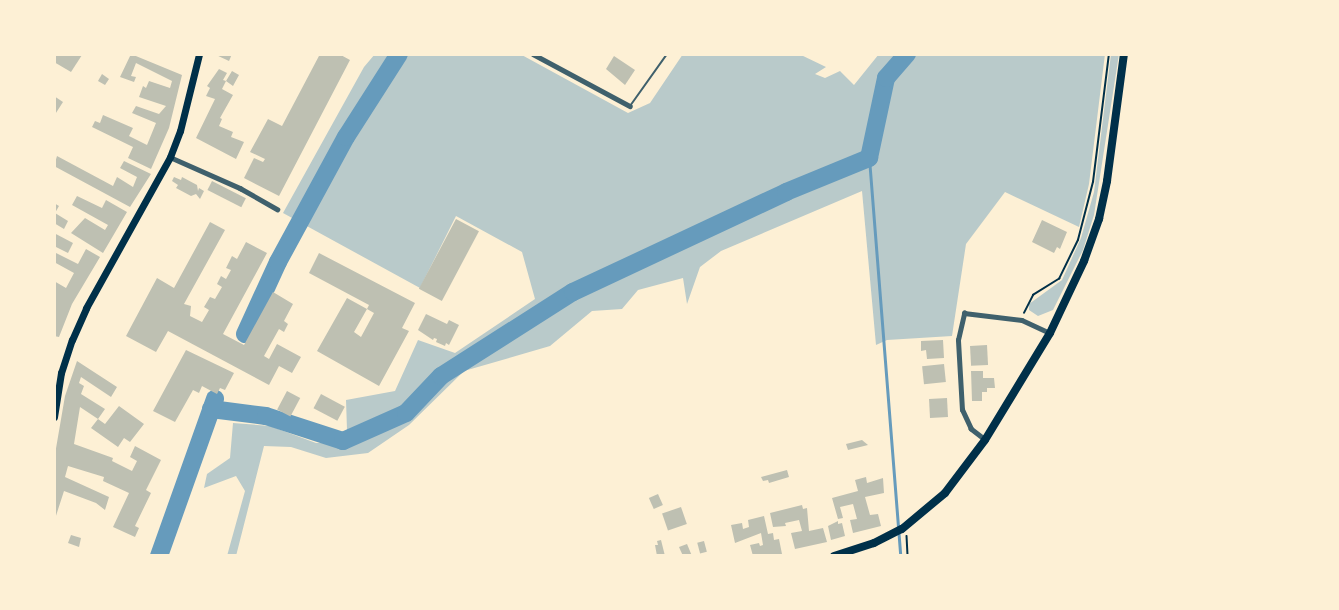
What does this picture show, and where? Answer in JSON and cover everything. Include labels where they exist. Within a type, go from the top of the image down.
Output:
[{"type":"main road","points":[[54,417],[61,373],[86,308],[170,157],[180,131],[199,54]]},
{"type":"main road","points":[[834,556],[890,535],[904,527],[945,493],[985,440],[1050,333],[1084,261],[1099,219],[1107,181],[1124,54]]},
{"type":"street","points":[[533,54],[630,106]]},
{"type":"street","points":[[170,157],[240,188],[277,209]]},
{"type":"street","points":[[985,440],[971,429],[962,410],[958,340],[964,313],[1022,320],[1050,333]]},
{"type":"lane","points":[[630,106],[667,54]]},
{"type":"path","points":[[1022,320],[1026,305],[1033,295],[1059,279],[1078,240],[1093,182],[1109,54]]},
{"type":"path","points":[[904,527],[908,556]]},
{"type":"shaded area","points":[[375,54],[520,54],[628,113],[650,103],[683,54],[799,54],[826,67],[815,74],[825,78],[840,71],[854,85],[879,54],[1105,54],[1089,184],[1079,227],[1005,192],[966,244],[952,336],[887,340],[876,345],[862,191],[721,251],[700,267],[687,304],[683,278],[638,290],[622,309],[592,311],[550,346],[464,371],[409,425],[368,453],[326,458],[291,447],[264,446],[236,556],[227,556],[245,491],[236,476],[204,488],[207,474],[230,458],[233,423],[270,426],[316,443],[352,443],[347,430],[346,400],[395,391],[418,340],[455,353],[535,299],[522,252],[456,216],[420,288],[283,213],[364,67]]},
{"type":"shaded area","points":[[1111,54],[1119,54],[1094,215],[1083,250],[1053,310],[1038,316],[1029,310],[1029,304],[1062,280],[1081,238],[1094,192]]},
{"type":"building","points":[[56,54],[82,55],[71,72],[54,62]]},
{"type":"building","points":[[131,54],[182,75],[169,128],[151,169],[128,158],[133,147],[92,127],[95,121],[100,123],[103,115],[133,128],[129,136],[147,145],[156,123],[132,113],[136,106],[159,114],[166,106],[139,97],[143,86],[146,88],[149,81],[170,88],[172,81],[136,63],[131,76],[136,77],[134,82],[120,77]]},
{"type":"building","points":[[214,54],[232,54],[229,61]]},
{"type":"building","points":[[320,54],[339,54],[350,60],[279,196],[244,178],[254,158],[263,162],[265,159],[250,152],[268,119],[282,126]]},
{"type":"building","points":[[614,56],[635,70],[625,85],[606,69]]},
{"type":"building","points":[[219,69],[227,73],[222,89],[233,95],[220,118],[222,119],[219,126],[233,132],[231,137],[244,142],[236,159],[196,138],[215,99],[206,96],[210,88],[207,86]]},
{"type":"building","points":[[232,71],[239,75],[233,86],[226,81]]},
{"type":"building","points":[[102,74],[109,79],[105,85],[98,81]]},
{"type":"building","points":[[54,96],[63,102],[54,116]]},
{"type":"building","points":[[57,156],[113,186],[117,177],[133,187],[137,177],[120,168],[124,161],[151,174],[130,207],[54,166]]},
{"type":"building","points":[[174,177],[181,180],[182,177],[197,185],[198,191],[199,188],[204,191],[200,199],[196,194],[191,196],[176,188],[178,185],[172,181]]},
{"type":"building","points":[[212,181],[246,198],[241,207],[207,190]]},
{"type":"building","points":[[77,196],[102,208],[106,200],[127,212],[103,253],[71,233],[85,218],[105,230],[108,225],[72,205]]},
{"type":"building","points":[[54,203],[59,206],[55,213],[68,221],[64,229],[54,223]]},
{"type":"building","points":[[456,219],[479,231],[442,301],[419,289]]},
{"type":"building","points":[[1042,220],[1067,232],[1060,249],[1057,247],[1054,253],[1032,242]]},
{"type":"building","points":[[210,222],[225,230],[184,304],[191,306],[190,316],[202,322],[209,310],[204,307],[210,297],[215,299],[222,287],[217,284],[221,276],[226,279],[231,270],[226,268],[232,256],[237,259],[246,242],[267,253],[223,334],[244,345],[273,292],[293,304],[284,321],[288,324],[284,332],[279,329],[264,356],[269,359],[277,344],[301,357],[292,373],[279,366],[269,385],[168,331],[156,352],[126,336],[157,278],[174,288]]},
{"type":"building","points":[[54,233],[73,243],[68,253],[54,246]]},
{"type":"building","points":[[86,249],[100,257],[72,304],[59,337],[54,336],[54,281],[66,288],[74,273],[54,262],[54,252],[78,264]]},
{"type":"building","points":[[319,253],[415,303],[402,328],[409,331],[379,386],[317,351],[347,298],[367,309],[369,305],[309,273]],"holes":[[[367,309],[374,313],[361,337],[354,332]]]},
{"type":"building","points":[[426,314],[447,324],[449,320],[459,325],[449,345],[446,343],[445,346],[436,342],[437,339],[433,340],[418,330]]},
{"type":"building","points":[[943,340],[944,358],[927,359],[926,350],[921,351],[921,341]]},
{"type":"building","points":[[987,345],[988,365],[971,366],[970,346]]},
{"type":"building","points":[[186,350],[234,373],[225,390],[220,388],[217,394],[202,386],[199,393],[193,390],[175,422],[153,411]]},
{"type":"building","points":[[77,361],[117,387],[111,397],[81,377],[79,383],[84,386],[81,394],[105,409],[98,419],[80,407],[74,444],[113,458],[112,461],[132,471],[137,461],[130,457],[135,446],[161,460],[146,490],[151,493],[135,526],[139,528],[135,537],[113,527],[129,493],[103,481],[104,477],[68,466],[65,477],[109,497],[105,510],[96,503],[64,491],[54,522],[54,460],[65,396]]},
{"type":"building","points":[[944,364],[946,382],[924,384],[922,366]]},
{"type":"building","points":[[971,371],[983,371],[983,378],[994,378],[995,388],[987,388],[987,392],[982,392],[982,401],[972,401]]},
{"type":"building","points":[[287,391],[300,398],[290,417],[277,410]]},
{"type":"building","points":[[321,394],[345,407],[337,421],[313,408]]},
{"type":"building","points":[[947,398],[948,417],[930,418],[929,399]]},
{"type":"building","points":[[119,406],[144,424],[130,442],[124,438],[118,447],[91,428],[98,419],[105,424]]},
{"type":"building","points":[[862,440],[868,445],[848,450],[846,444]]},
{"type":"building","points":[[787,470],[789,477],[769,483],[768,480],[763,481],[761,477]]},
{"type":"building","points":[[866,477],[867,483],[883,478],[884,493],[865,497],[870,515],[878,514],[881,526],[853,533],[850,520],[857,519],[853,504],[840,507],[843,518],[838,519],[832,498],[858,491],[855,480]]},
{"type":"building","points":[[658,494],[663,505],[654,509],[649,498]]},
{"type":"building","points":[[802,505],[803,509],[807,508],[809,531],[823,528],[827,542],[795,549],[791,533],[802,531],[799,520],[785,523],[786,526],[773,527],[770,513]]},
{"type":"building","points":[[681,507],[687,524],[668,531],[662,514]]},
{"type":"building","points":[[764,516],[768,534],[773,533],[774,540],[779,539],[782,554],[753,556],[750,545],[759,543],[760,546],[763,545],[761,533],[735,543],[731,525],[742,523],[743,529],[749,527],[748,520]]},
{"type":"building","points":[[838,521],[838,524],[842,523],[845,536],[831,540],[828,526]]},
{"type":"building","points":[[71,535],[81,538],[79,547],[68,543]]},
{"type":"building","points":[[661,540],[665,556],[657,556],[655,545],[658,545],[657,541]]},
{"type":"building","points":[[704,541],[707,552],[700,553],[697,543]]},
{"type":"building","points":[[687,544],[692,556],[683,556],[679,547]]},
{"type":"waterway","points":[[245,334],[278,262],[346,137],[399,54]]},
{"type":"waterway","points":[[211,409],[266,416],[343,441],[406,413],[441,376],[573,292],[786,192],[869,158],[886,78],[907,54]]},
{"type":"waterway","points":[[869,158],[900,556]]},
{"type":"waterway","points":[[159,556],[215,399]]}]
